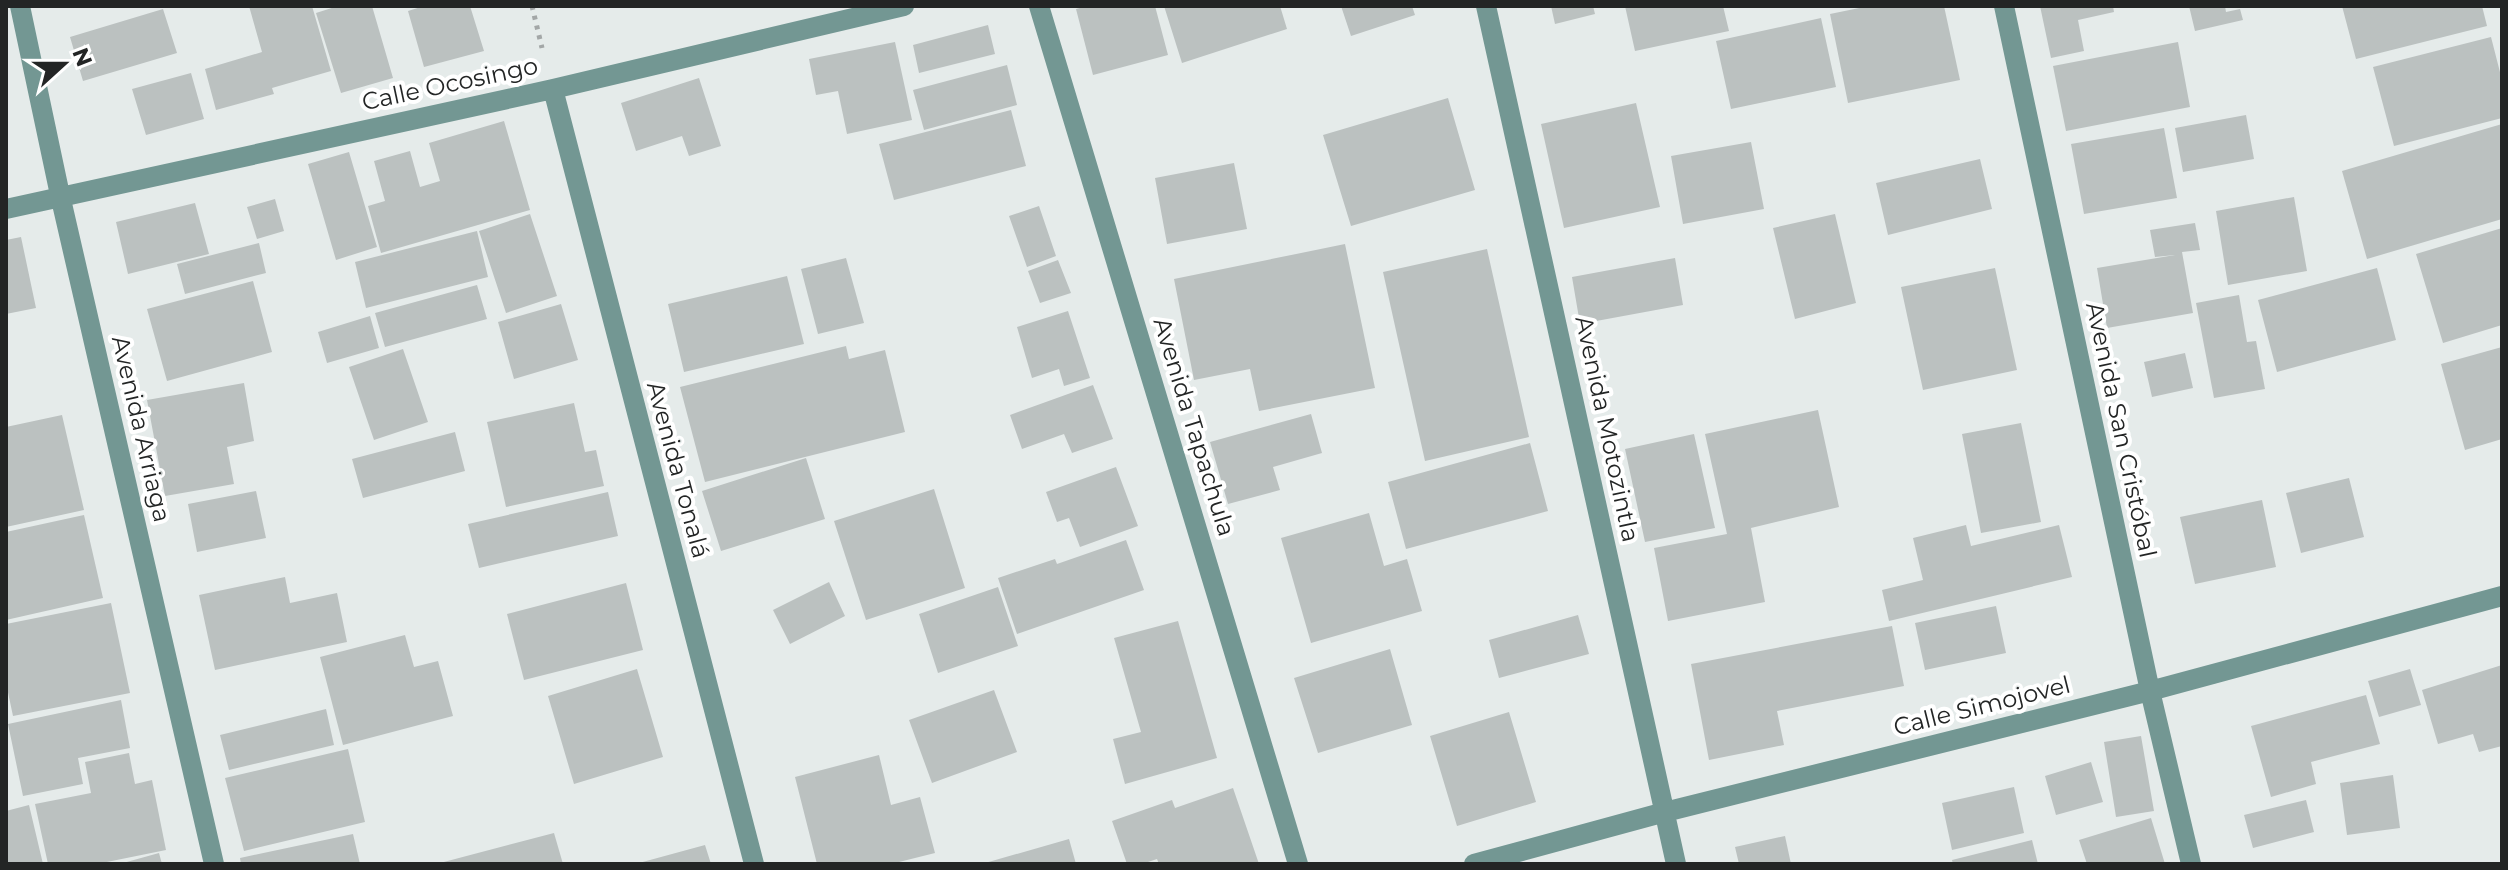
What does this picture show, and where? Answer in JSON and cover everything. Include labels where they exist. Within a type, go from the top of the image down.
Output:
[{"type":"street","name":"Avenida Arriaga","points":[[20,6],[60,195],[214,864]]},
{"type":"street","name":"Calle Ocosingo","points":[[6,209],[553,89],[904,6]]},
{"type":"street","name":"Avenida Tapachula","points":[[1039,6],[1298,864]]},
{"type":"street","name":"Avenida Motozintla","points":[[1486,6],[1676,864]]},
{"type":"street","name":"Avenida San Cristóbal","points":[[2004,6],[2150,691],[2191,864]]},
{"type":"street","name":"Avenida Tonalá","points":[[553,89],[754,864]]},
{"type":"street","name":"Calle Simojovel","points":[[1474,864],[1665,812],[2150,691],[2502,596]]},
{"type":"building","points":[[249,6],[312,6],[331,71],[272,88],[274,94],[216,110],[205,69],[262,52]]},
{"type":"building","points":[[338,6],[372,6],[393,78],[341,93],[316,13]]},
{"type":"building","points":[[424,6],[470,6],[484,51],[424,67],[408,11]]},
{"type":"building","points":[[1087,6],[1155,6],[1168,55],[1093,75],[1076,9]]},
{"type":"building","points":[[1164,6],[1280,6],[1287,29],[1182,63]]},
{"type":"building","points":[[1341,6],[1412,6],[1415,15],[1351,36]]},
{"type":"building","points":[[1551,6],[1593,6],[1595,14],[1555,24]]},
{"type":"building","points":[[1625,6],[1723,6],[1729,31],[1635,51]]},
{"type":"building","points":[[1869,6],[1944,6],[1960,80],[1848,103],[1830,14]]},
{"type":"building","points":[[2040,6],[2113,6],[2114,12],[2078,20],[2084,51],[2051,58]]},
{"type":"building","points":[[2189,6],[2225,6],[2226,12],[2240,9],[2243,20],[2195,31]]},
{"type":"building","points":[[2342,6],[2482,6],[2487,26],[2356,59]]},
{"type":"building","points":[[163,9],[177,53],[83,81],[70,37]]},
{"type":"building","points":[[1821,18],[1836,87],[1731,109],[1716,41]]},
{"type":"building","points":[[988,25],[995,54],[919,73],[913,45]]},
{"type":"building","points":[[2491,37],[2502,80],[2502,118],[2394,146],[2373,67]]},
{"type":"building","points":[[895,42],[912,120],[847,134],[838,91],[816,95],[809,59]]},
{"type":"building","points":[[2178,42],[2190,107],[2066,131],[2053,66]]},
{"type":"building","points":[[1007,65],[1017,105],[924,130],[913,90]]},
{"type":"building","points":[[191,73],[204,119],[146,135],[132,89]]},
{"type":"building","points":[[699,78],[721,146],[689,156],[682,136],[636,151],[621,103]]},
{"type":"building","points":[[1448,98],[1475,190],[1351,226],[1323,135]]},
{"type":"building","points":[[1636,103],[1660,207],[1564,228],[1541,124]]},
{"type":"building","points":[[1011,110],[1026,166],[894,200],[879,144]]},
{"type":"building","points":[[2246,115],[2254,159],[2183,172],[2175,128]]},
{"type":"building","points":[[504,121],[530,210],[381,253],[368,206],[385,201],[374,161],[410,151],[420,187],[440,181],[429,143]]},
{"type":"building","points":[[2502,124],[2502,219],[2367,259],[2342,171]]},
{"type":"building","points":[[2164,128],[2177,198],[2084,214],[2071,144]]},
{"type":"building","points":[[1751,142],[1764,209],[1683,224],[1671,156]]},
{"type":"building","points":[[349,152],[377,247],[336,260],[308,164]]},
{"type":"building","points":[[1980,159],[1992,209],[1888,235],[1876,183]]},
{"type":"building","points":[[1234,163],[1247,229],[1167,244],[1155,178]]},
{"type":"building","points":[[2294,197],[2307,271],[2228,285],[2216,211]]},
{"type":"building","points":[[275,199],[284,231],[257,239],[247,207]]},
{"type":"building","points":[[195,203],[209,254],[128,274],[116,222]]},
{"type":"building","points":[[1039,206],[1056,256],[1027,267],[1009,216]]},
{"type":"building","points":[[530,214],[557,296],[506,313],[479,231]]},
{"type":"building","points":[[1835,214],[1856,303],[1795,319],[1773,228]]},
{"type":"building","points":[[2195,223],[2200,250],[2182,252],[2193,313],[2107,328],[2097,268],[2175,255],[2155,257],[2150,230]]},
{"type":"building","points":[[2502,228],[2502,325],[2443,343],[2416,254]]},
{"type":"building","points":[[477,231],[488,277],[366,308],[355,262]]},
{"type":"building","points":[[21,237],[36,308],[6,314],[6,240]]},
{"type":"building","points":[[259,243],[266,273],[185,294],[177,264]]},
{"type":"building","points":[[1345,244],[1375,388],[1259,411],[1250,369],[1194,380],[1174,279]]},
{"type":"building","points":[[1487,249],[1529,437],[1425,461],[1383,272]]},
{"type":"building","points":[[846,258],[864,323],[818,334],[801,269]]},
{"type":"building","points":[[1675,258],[1683,305],[1580,324],[1572,277]]},
{"type":"building","points":[[1058,260],[1071,293],[1040,303],[1028,271]]},
{"type":"building","points":[[1995,268],[2017,370],[1923,390],[1901,287]]},
{"type":"building","points":[[2377,268],[2396,340],[2277,372],[2258,300]]},
{"type":"building","points":[[787,276],[804,344],[684,372],[668,304]]},
{"type":"building","points":[[253,281],[272,352],[167,381],[147,309]]},
{"type":"building","points":[[477,285],[487,319],[385,347],[375,313]]},
{"type":"building","points":[[2239,295],[2247,342],[2256,341],[2265,389],[2214,398],[2196,303]]},
{"type":"building","points":[[561,304],[578,360],[514,379],[498,322]]},
{"type":"building","points":[[1068,311],[1090,378],[1064,386],[1059,369],[1032,378],[1017,327]]},
{"type":"building","points":[[370,316],[379,348],[327,363],[318,332]]},
{"type":"building","points":[[846,346],[849,359],[885,350],[905,432],[705,482],[680,387]]},
{"type":"building","points":[[2502,347],[2502,439],[2465,450],[2441,364]]},
{"type":"building","points":[[403,349],[428,422],[374,440],[349,367]]},
{"type":"building","points":[[2185,353],[2193,388],[2152,397],[2144,362]]},
{"type":"building","points":[[244,383],[254,441],[227,447],[234,484],[165,496],[147,400]]},
{"type":"building","points":[[1093,385],[1113,439],[1072,453],[1064,434],[1022,449],[1010,415]]},
{"type":"building","points":[[574,403],[585,452],[596,450],[604,486],[506,507],[487,422]]},
{"type":"building","points":[[1818,410],[1839,507],[1751,528],[1765,602],[1668,621],[1654,548],[1727,534],[1705,434]]},
{"type":"building","points":[[1311,414],[1322,453],[1273,467],[1280,490],[1228,504],[1210,442]]},
{"type":"building","points":[[62,415],[84,510],[6,527],[6,427]]},
{"type":"building","points":[[2021,423],[2041,522],[1981,533],[1962,434]]},
{"type":"building","points":[[455,432],[465,471],[363,498],[352,459]]},
{"type":"building","points":[[1694,434],[1715,528],[1645,542],[1625,449]]},
{"type":"building","points":[[1530,443],[1548,511],[1406,549],[1388,482]]},
{"type":"building","points":[[806,458],[825,519],[721,551],[702,491]]},
{"type":"building","points":[[1116,467],[1138,526],[1080,547],[1069,518],[1057,522],[1046,492]]},
{"type":"building","points":[[2349,478],[2364,537],[2301,553],[2286,493]]},
{"type":"building","points":[[934,489],[965,588],[866,620],[834,521]]},
{"type":"building","points":[[256,491],[266,538],[197,552],[188,504]]},
{"type":"building","points":[[608,492],[618,536],[479,568],[468,524]]},
{"type":"building","points":[[2262,500],[2276,567],[2195,584],[2180,517]]},
{"type":"building","points":[[1369,513],[1384,566],[1407,559],[1422,611],[1311,643],[1281,538]]},
{"type":"building","points":[[84,515],[103,598],[6,620],[6,532]]},
{"type":"building","points":[[1966,525],[1971,546],[2059,525],[2072,577],[1889,621],[1882,590],[1923,580],[1913,538]]},
{"type":"building","points":[[1126,540],[1144,590],[1017,634],[998,578],[1055,559],[1057,564]]},
{"type":"building","points":[[285,577],[290,603],[337,593],[347,642],[215,670],[199,595]]},
{"type":"building","points":[[829,582],[845,616],[790,644],[773,610]]},
{"type":"building","points":[[626,583],[643,650],[524,680],[507,614]]},
{"type":"building","points":[[998,587],[1018,646],[938,673],[919,614]]},
{"type":"building","points":[[111,603],[130,693],[13,716],[6,683],[6,624]]},
{"type":"building","points":[[1996,606],[2006,653],[1925,670],[1915,623]]},
{"type":"building","points":[[1578,615],[1589,654],[1499,678],[1489,640]]},
{"type":"building","points":[[1178,621],[1217,758],[1125,784],[1113,739],[1141,732],[1114,638]]},
{"type":"building","points":[[1892,626],[1904,686],[1777,711],[1784,745],[1709,760],[1691,664]]},
{"type":"building","points":[[405,635],[414,667],[438,661],[453,716],[343,745],[320,657]]},
{"type":"building","points":[[1390,649],[1412,725],[1318,753],[1294,678]]},
{"type":"building","points":[[2502,665],[2502,746],[2479,752],[2473,734],[2438,744],[2422,690]]},
{"type":"building","points":[[637,669],[663,757],[574,784],[548,696]]},
{"type":"building","points":[[2410,669],[2421,705],[2379,717],[2368,681]]},
{"type":"building","points":[[994,690],[1017,752],[932,783],[909,720]]},
{"type":"building","points":[[2366,695],[2380,744],[2311,762],[2316,784],[2271,797],[2251,726]]},
{"type":"building","points":[[121,700],[130,748],[78,758],[83,784],[23,796],[8,724]]},
{"type":"building","points":[[326,709],[334,745],[229,770],[220,735]]},
{"type":"building","points":[[1509,712],[1536,802],[1457,826],[1430,736]]},
{"type":"building","points":[[2141,736],[2154,811],[2116,817],[2104,742]]},
{"type":"building","points":[[348,749],[365,822],[244,851],[225,778]]},
{"type":"building","points":[[129,753],[135,784],[152,780],[166,850],[97,864],[48,864],[35,804],[91,793],[85,762]]},
{"type":"building","points":[[879,755],[891,805],[920,797],[935,853],[891,864],[817,864],[795,777]]},
{"type":"building","points":[[2091,762],[2103,802],[2056,815],[2045,776]]},
{"type":"building","points":[[2393,775],[2400,828],[2347,835],[2340,783]]},
{"type":"building","points":[[2014,787],[2024,833],[1952,850],[1942,803]]},
{"type":"building","points":[[1233,788],[1259,864],[1159,864],[1157,859],[1142,864],[1127,864],[1112,821],[1172,800],[1175,808]]},
{"type":"building","points":[[2306,800],[2314,832],[2253,848],[2244,815]]},
{"type":"building","points":[[29,805],[43,864],[6,864],[6,811]]},
{"type":"building","points":[[2151,818],[2165,864],[2087,864],[2079,840]]},
{"type":"building","points":[[554,833],[563,864],[440,864],[440,863]]},
{"type":"building","points":[[353,834],[360,864],[241,864],[240,858]]},
{"type":"building","points":[[1785,836],[1791,864],[1739,864],[1735,847]]},
{"type":"building","points":[[1069,839],[1076,864],[985,863]]},
{"type":"building","points":[[2032,840],[2038,864],[1953,864],[1952,860]]},
{"type":"building","points":[[705,845],[711,864],[639,864],[639,863]]},
{"type":"building","points":[[159,853],[162,864],[123,864],[123,863]]}]
